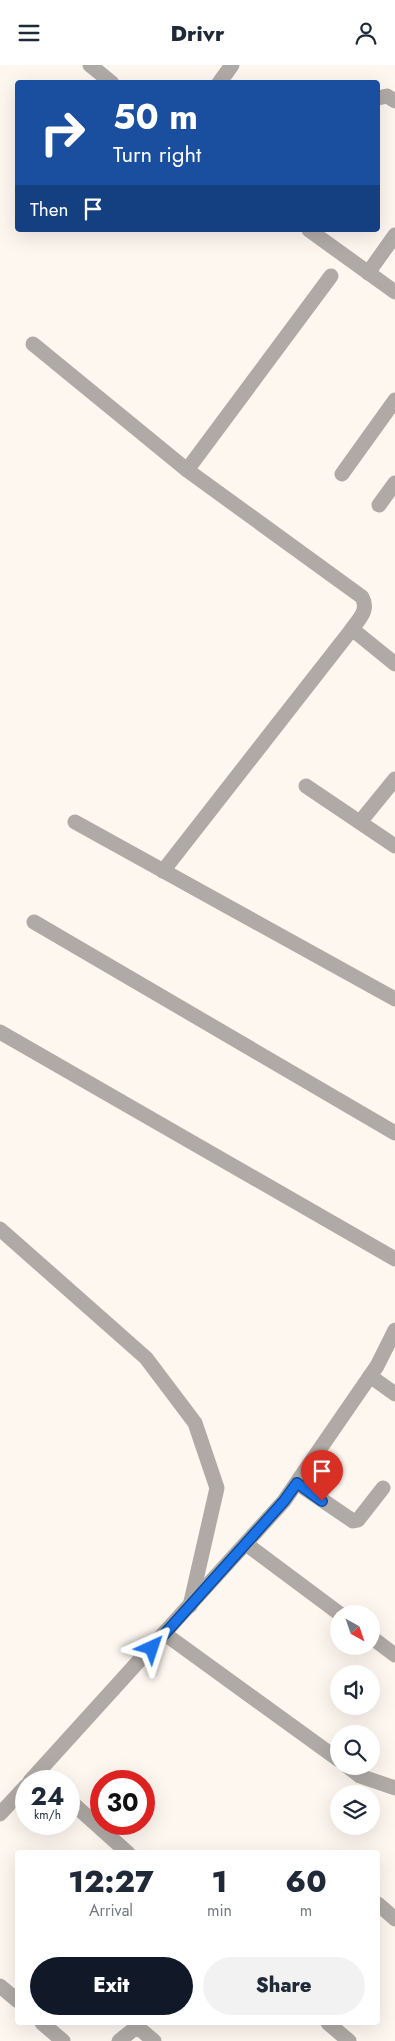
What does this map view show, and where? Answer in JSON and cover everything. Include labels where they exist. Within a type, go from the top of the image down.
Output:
[{"type":"street","points":[[90,65],[108,80]]},
{"type":"street","points":[[221,80],[232,65]]},
{"type":"street","points":[[380,98],[387,96],[395,101]]},
{"type":"street","points":[[312,232],[395,292]]},
{"type":"street","points":[[368,273],[395,235]]},
{"type":"street","points":[[187,470],[331,276]]},
{"type":"street","points":[[33,344],[187,470],[362,597],[366,603],[364,612],[352,629],[163,871]]},
{"type":"street","points":[[342,474],[395,400]]},
{"type":"street","points":[[379,505],[395,483]]},
{"type":"street","points":[[352,629],[395,664]]},
{"type":"street","points":[[360,822],[395,779]]},
{"type":"street","points":[[306,786],[395,846]]},
{"type":"street","points":[[75,822],[395,999]]},
{"type":"street","points":[[34,923],[395,1133]]},
{"type":"street","points":[[0,1032],[395,1259]]},
{"type":"street","points":[[0,1229],[146,1358],[195,1423],[217,1488],[190,1607]]},
{"type":"street","points":[[46,1770],[284,1501],[370,1376],[395,1330]]},
{"type":"street","points":[[370,1376],[395,1394]]},
{"type":"street","points":[[297,1483],[353,1521],[358,1520],[383,1488]]},
{"type":"street","points":[[246,1543],[330,1606]]},
{"type":"street","points":[[165,1634],[330,1753]]},
{"type":"street","points":[[380,1644],[395,1655]]},
{"type":"street","points":[[360,1775],[395,1788]]},
{"type":"street","points":[[0,1814],[15,1798]]},
{"type":"street","points":[[80,1810],[125,1850]]},
{"type":"street","points":[[380,1906],[395,1919]]},
{"type":"street","points":[[0,1986],[15,1998]]},
{"type":"street","points":[[44,2025],[63,2041]]},
{"type":"street","points":[[330,2025],[349,2041]]},
{"type":"street","points":[[119,2041],[134,2029],[141,2030],[154,2041]]},
{"type":"route","points":[[152,1648],[284,1501],[297,1483],[322,1501]]}]
